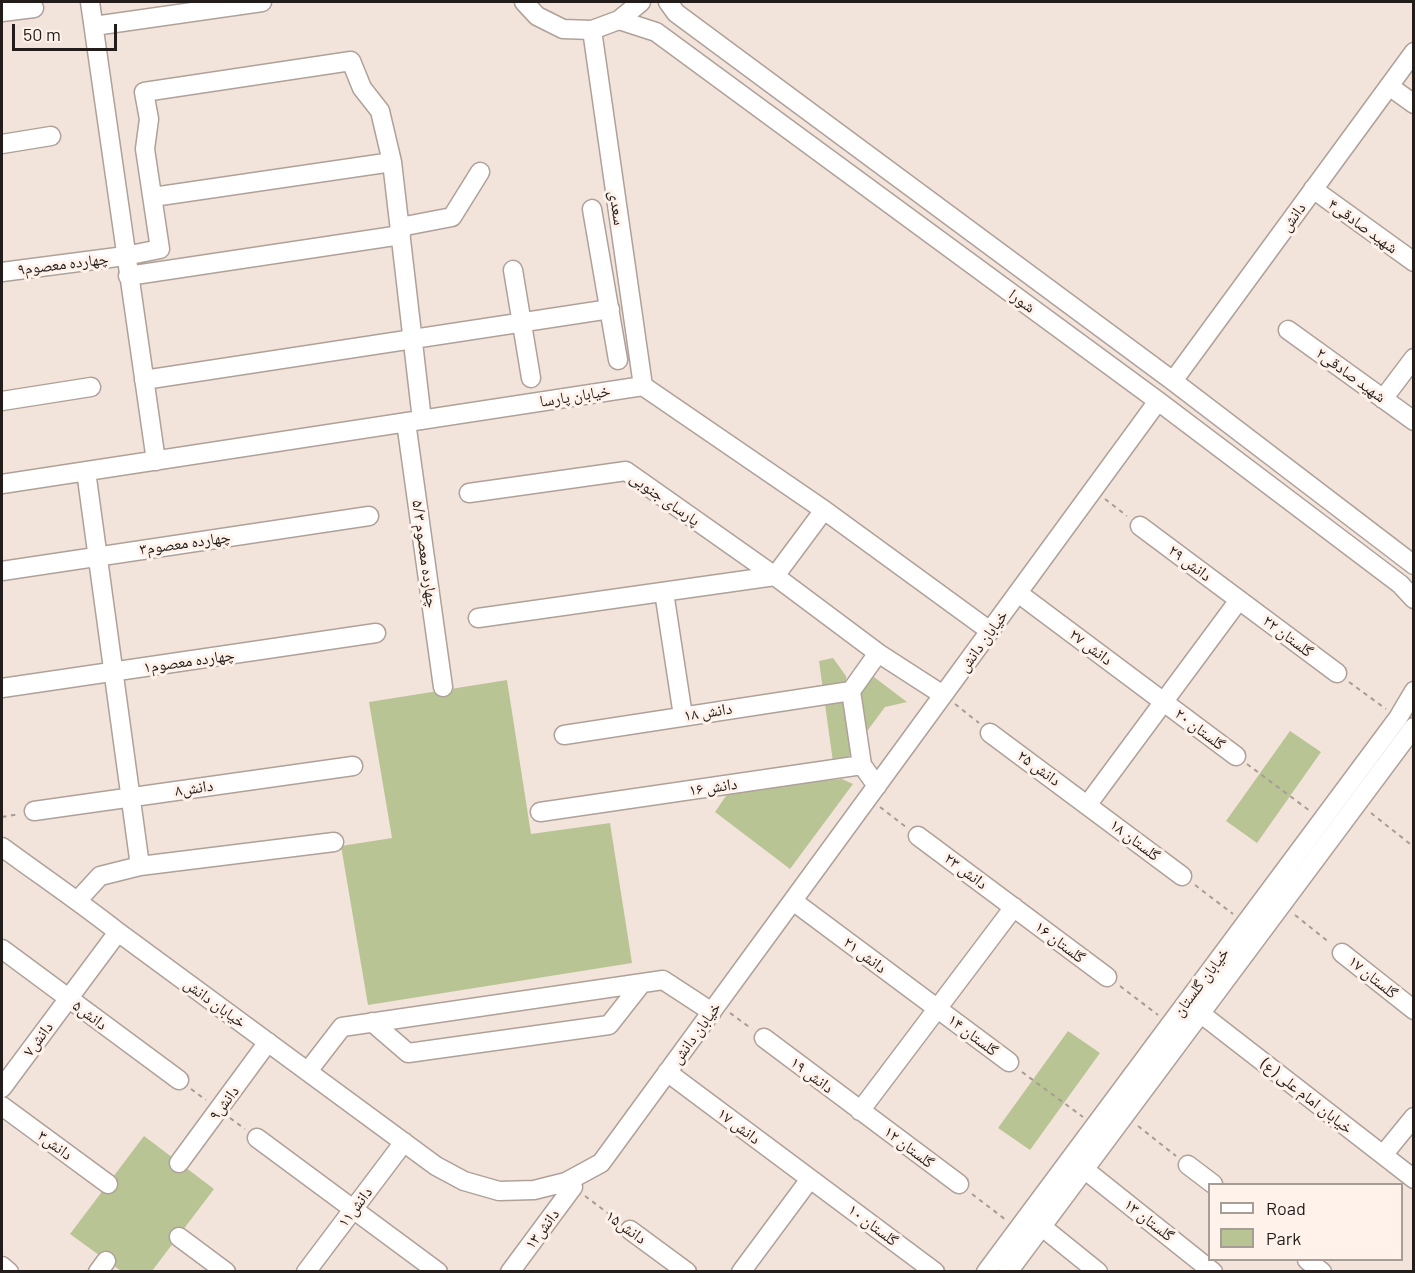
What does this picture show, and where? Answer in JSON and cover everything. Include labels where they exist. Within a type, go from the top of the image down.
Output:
[{"type":"street","points":[[90,2],[156,461]]},
{"type":"street","points":[[94,26],[262,2]]},
{"type":"street","points":[[524,2],[537,16],[563,29],[592,30],[619,21],[640,2]]},
{"type":"street","points":[[656,32],[657,26],[671,7]]},
{"type":"street","name":"شورا","points":[[671,7],[1173,381],[1413,565]]},
{"type":"street","points":[[2,12],[34,8]]},
{"type":"street","name":"شورا","points":[[619,21],[656,32],[1158,401],[1400,584],[1413,599]]},
{"type":"street","name":"سعدی","points":[[592,30],[643,386]]},
{"type":"street","name":"دانش","points":[[1173,381],[1413,52]]},
{"type":"street","name":"چهارده معصوم ۵/۳","points":[[153,197],[145,149],[149,118],[144,92],[351,61],[362,87],[380,111],[392,162],[413,340],[414,421],[443,687]]},
{"type":"street","points":[[1389,86],[1413,104]]},
{"type":"street","points":[[2,144],[51,136]]},
{"type":"street","points":[[153,197],[392,162]]},
{"type":"street","points":[[128,276],[400,231],[452,217],[480,172]]},
{"type":"street","name":"شهید صادقی۴","points":[[1313,189],[1413,262]]},
{"type":"street","name":"چهارده معصوم۹","points":[[2,273],[160,249],[153,197]]},
{"type":"street","points":[[592,209],[618,360]]},
{"type":"street","points":[[513,270],[531,378]]},
{"type":"street","points":[[144,380],[610,309]]},
{"type":"street","name":"شهید صادقی۲","points":[[1288,330],[1413,421]]},
{"type":"street","points":[[1383,399],[1413,358]]},
{"type":"street","points":[[643,386],[824,510],[990,631]]},
{"type":"street","name":"خیابان پارسا","points":[[2,484],[643,386]]},
{"type":"street","points":[[2,401],[92,387]]},
{"type":"street","name":"خیابان دانش","points":[[2,847],[61,891],[78,900],[118,932],[436,1166],[464,1181],[499,1191],[534,1190],[566,1182],[601,1163],[1158,401]]},
{"type":"street","points":[[86,471],[140,866]]},
{"type":"street","name":"پارسای جنوبی","points":[[469,493],[627,471],[775,576],[878,653],[944,695]]},
{"type":"street","points":[[478,618],[775,576],[824,510]]},
{"type":"street","name":"چهارده معصوم۳","points":[[2,571],[369,516]]},
{"type":"street","name":"دانش ۲۹","points":[[1140,526],[1239,600]]},
{"type":"street","points":[[664,592],[683,716]]},
{"type":"street","name":"دانش ۲۷","points":[[1018,593],[1163,701]]},
{"type":"street","points":[[1088,804],[1239,600]]},
{"type":"street","name":"گلستان ۲۲","points":[[1239,600],[1337,673]]},
{"type":"street","name":"چهارده معصوم۱","points":[[2,688],[376,633]]},
{"type":"street","points":[[872,792],[862,765],[851,691],[878,653]]},
{"type":"street","name":"دانش ۱۸","points":[[564,735],[851,691]]},
{"type":"street","name":"خیابان گلستان","points":[[1008,1272],[1357,802],[1406,723],[1413,691]]},
{"type":"street","name":"گلستان ۲۰","points":[[1163,701],[1236,756]]},
{"type":"street","name":"خیابان گلستان","points":[[986,1272],[1322,820],[1406,723]]},
{"type":"street","name":"دانش ۲۵","points":[[990,732],[1088,804]]},
{"type":"street","name":"دانش ۱۶","points":[[540,812],[862,765]]},
{"type":"street","name":"دانش۸","points":[[34,811],[353,766]]},
{"type":"street","name":"گلستان ۱۸","points":[[1088,804],[1182,876]]},
{"type":"street","name":"دانش ۲۳","points":[[918,836],[1014,907]]},
{"type":"street","name":"خیابان دانش","points":[[2,837],[69,885],[78,900]]},
{"type":"street","points":[[78,900],[100,876],[140,866],[334,842]]},
{"type":"street","name":"دانش ۲۱","points":[[793,901],[937,1009]]},
{"type":"street","points":[[860,1111],[1014,907]]},
{"type":"street","name":"گلستان ۱۶","points":[[1014,907],[1107,977]]},
{"type":"street","name":"دانش۷","points":[[2,1088],[118,932]]},
{"type":"street","name":"دانش۵","points":[[2,949],[179,1080]]},
{"type":"street","name":"گلستان ۱۷","points":[[1342,953],[1409,1006]]},
{"type":"street","points":[[308,1071],[342,1027],[372,1022],[663,980],[715,1008]]},
{"type":"street","points":[[372,1022],[408,1053],[609,1025],[642,983]]},
{"type":"street","name":"گلستان ۱۴","points":[[937,1009],[1009,1062]]},
{"type":"street","name":"خیابان امام علی (ع)","points":[[1200,1013],[1413,1179]]},
{"type":"street","name":"دانش ۱۹","points":[[764,1038],[860,1111]]},
{"type":"street","name":"دانش۹","points":[[179,1163],[268,1042]]},
{"type":"street","name":"دانش ۱۷","points":[[667,1072],[810,1179]]},
{"type":"street","name":"دانش۳","points":[[2,1106],[108,1184]]},
{"type":"street","name":"گلستان ۱۲","points":[[860,1111],[959,1184]]},
{"type":"street","points":[[1383,1155],[1413,1117]]},
{"type":"street","points":[[258,1138],[438,1272]]},
{"type":"street","name":"دانش۱۱","points":[[306,1272],[404,1142]]},
{"type":"street","points":[[1188,1165],[1210,1183]]},
{"type":"street","name":"گلستان ۱۳","points":[[1084,1169],[1213,1272]]},
{"type":"street","points":[[741,1272],[810,1179]]},
{"type":"street","name":"گلستان ۱۰","points":[[810,1179],[929,1269]]},
{"type":"street","name":"دانش۱۳","points":[[510,1272],[573,1187]]},
{"type":"street","points":[[1041,1226],[1098,1272]]},
{"type":"street","name":"دانش۱۵","points":[[630,1230],[687,1272]]},
{"type":"street","points":[[178,1237],[226,1272]]},
{"type":"street","points":[[2,1266],[9,1272]]},
{"type":"path","points":[[1093,491],[1140,526]]},
{"type":"path","points":[[1337,673],[1406,723]]},
{"type":"path","points":[[944,695],[990,732]]},
{"type":"path","points":[[1236,756],[1322,820]]},
{"type":"path","points":[[872,792],[918,836]]},
{"type":"path","points":[[1357,802],[1413,847]]},
{"type":"path","points":[[1182,876],[1245,923]]},
{"type":"path","points":[[1281,904],[1342,953]]},
{"type":"path","points":[[1107,977],[1170,1024]]},
{"type":"path","points":[[715,1008],[764,1038]]},
{"type":"path","points":[[1009,1062],[1094,1126]]},
{"type":"path","points":[[179,1080],[258,1138]]},
{"type":"path","points":[[1124,1115],[1188,1165]]},
{"type":"path","points":[[959,1184],[1018,1229]]},
{"type":"path","name":"دانش۱۵","points":[[573,1187],[630,1230]]},
{"type":"green space","points":[[833,658],[846,676],[856,746],[848,758],[833,762],[819,661]]},
{"type":"green space","points":[[870,674],[907,702],[885,707],[865,734],[857,692]]},
{"type":"green space","points":[[507,680],[531,834],[610,823],[632,963],[368,1005],[341,846],[392,838],[369,702]]},
{"type":"green space","points":[[1290,731],[1321,752],[1257,843],[1226,821]]},
{"type":"green space","points":[[842,779],[853,784],[790,869],[715,812],[730,790]]},
{"type":"green space","points":[[1068,1031],[1100,1053],[1030,1150],[998,1128]]},
{"type":"green space","points":[[144,1136],[214,1189],[152,1271],[121,1271],[70,1234]]}]
